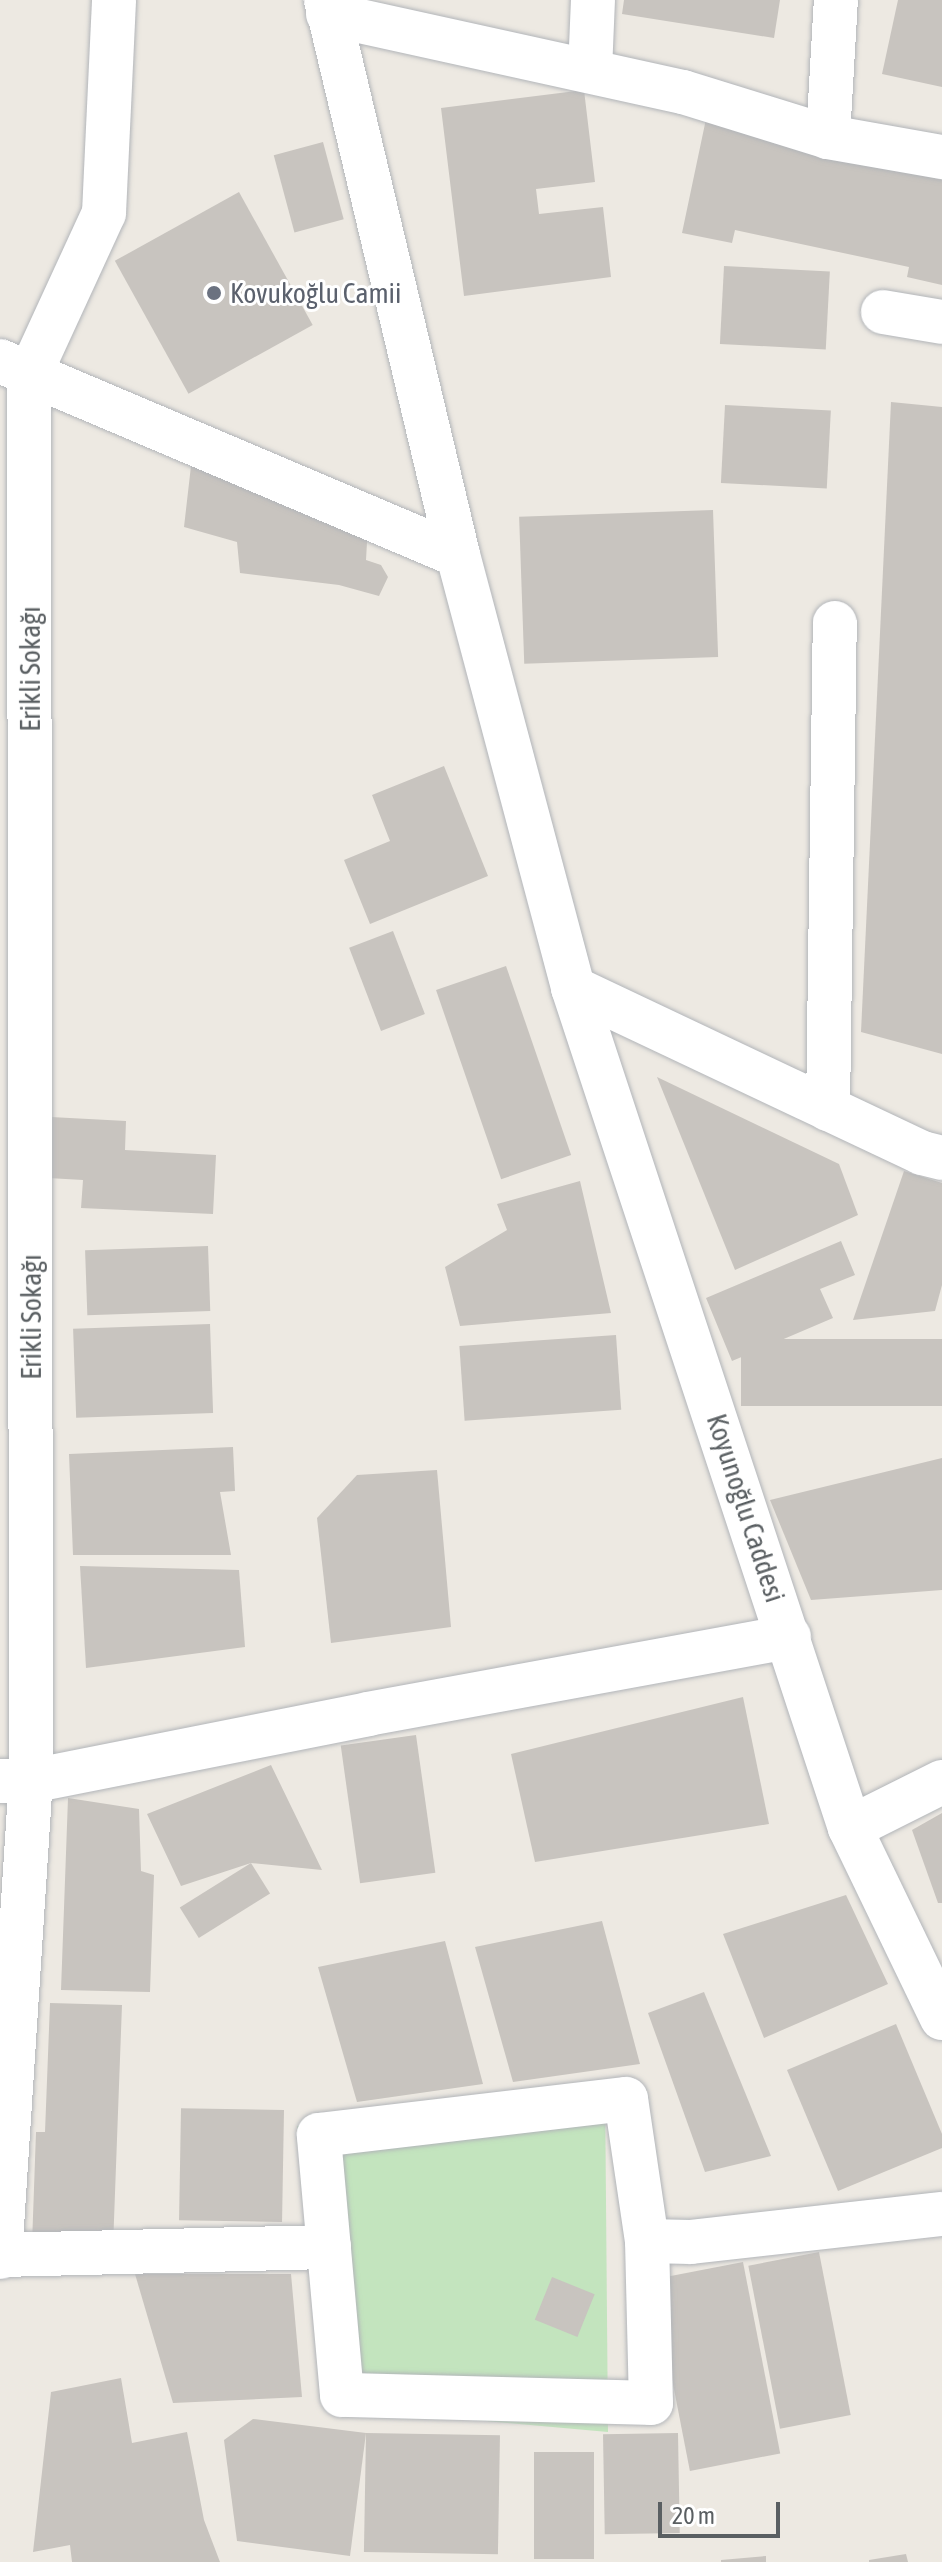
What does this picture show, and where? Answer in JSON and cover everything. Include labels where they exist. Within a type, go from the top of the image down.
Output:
[{"type":"street","points":[[114,0],[104,213],[15,368],[458,555]]},
{"type":"street","points":[[590,71],[593,0]]},
{"type":"street","points":[[828,137],[836,0]]},
{"type":"street","points":[[327,7],[683,92],[828,137],[942,157]]},
{"type":"street","name":"Koyunoğlu Caddesi","points":[[327,7],[458,555],[573,988],[850,1828],[942,2018]]},
{"type":"street","points":[[883,312],[942,322]]},
{"type":"street","name":"Erikli Sokağı","points":[[0,2256],[16,1781],[15,368]]},
{"type":"street","points":[[828,1109],[835,623]]},
{"type":"street","points":[[573,988],[922,1153],[942,1158]]},
{"type":"street","points":[[16,1781],[789,1637]]},
{"type":"street","points":[[850,1828],[942,1782]]},
{"type":"street","points":[[626,2099],[647,2241],[651,2403],[342,2395],[319,2135],[626,2099]]},
{"type":"street","points":[[647,2241],[691,2242],[942,2214]]},
{"type":"street","points":[[0,2256],[329,2247]]},
{"type":"green space","points":[[605,2086],[608,2432],[331,2407],[297,2126]]},
{"type":"building","points":[[624,0],[780,0],[774,38],[622,14]]},
{"type":"building","points":[[898,0],[942,0],[942,87],[882,74]]},
{"type":"building","points":[[584,90],[595,182],[536,189],[539,214],[603,207],[611,277],[464,296],[441,108]]},
{"type":"building","points":[[706,119],[942,180],[942,285],[907,277],[909,267],[735,230],[732,243],[682,233]]},
{"type":"building","points":[[323,142],[344,219],[294,232],[274,155]]},
{"type":"building","name":"Kovukoğlu Camii","points":[[239,192],[313,325],[188,394],[115,261]]},
{"type":"building","points":[[724,266],[830,272],[826,349],[720,344]]},
{"type":"building","points":[[891,402],[942,407],[942,1054],[861,1032]]},
{"type":"building","points":[[725,405],[831,411],[827,488],[721,483]]},
{"type":"building","points":[[191,466],[263,480],[368,525],[366,560],[381,565],[388,577],[379,596],[339,585],[240,573],[237,542],[184,527]]},
{"type":"building","points":[[713,510],[718,657],[524,664],[519,517]]},
{"type":"building","points":[[444,766],[488,876],[370,924],[344,860],[390,841],[372,795]]},
{"type":"building","points":[[393,931],[425,1014],[381,1031],[349,948]]},
{"type":"building","points":[[506,966],[571,1155],[501,1179],[436,990]]},
{"type":"building","points":[[657,1077],[839,1164],[858,1215],[735,1270]]},
{"type":"building","points":[[51,1117],[126,1121],[125,1150],[216,1155],[213,1214],[81,1208],[83,1180],[48,1178]]},
{"type":"building","points":[[904,1171],[942,1183],[942,1285],[935,1311],[853,1320]]},
{"type":"building","points":[[580,1181],[611,1313],[460,1326],[445,1267],[507,1230],[497,1204]]},
{"type":"building","points":[[841,1241],[855,1275],[820,1289],[833,1318],[732,1361],[706,1298]]},
{"type":"building","points":[[208,1246],[210,1311],[87,1315],[85,1250]]},
{"type":"building","points":[[210,1324],[213,1413],[76,1418],[73,1329]]},
{"type":"building","points":[[616,1335],[621,1410],[465,1421],[459,1346]]},
{"type":"building","points":[[741,1339],[942,1339],[942,1406],[741,1406]]},
{"type":"building","points":[[233,1447],[235,1491],[220,1492],[231,1555],[73,1555],[69,1454]]},
{"type":"building","points":[[942,1458],[942,1590],[811,1600],[770,1500]]},
{"type":"building","points":[[437,1470],[451,1627],[331,1643],[317,1518],[357,1475]]},
{"type":"building","points":[[80,1566],[239,1570],[245,1647],[86,1668]]},
{"type":"building","points":[[743,1697],[769,1824],[535,1862],[511,1754]]},
{"type":"building","points":[[416,1735],[435,1873],[360,1883],[341,1746]]},
{"type":"building","points":[[271,1765],[322,1870],[251,1863],[181,1886],[147,1814]]},
{"type":"building","points":[[68,1798],[139,1809],[141,1871],[154,1875],[150,1992],[61,1990]]},
{"type":"building","points":[[942,1813],[942,1903],[938,1903],[912,1830]]},
{"type":"building","points":[[251,1863],[270,1894],[199,1938],[180,1908]]},
{"type":"building","points":[[846,1895],[888,1984],[764,2038],[723,1934]]},
{"type":"building","points":[[602,1921],[640,2064],[513,2082],[475,1947]]},
{"type":"building","points":[[445,1941],[483,2084],[357,2102],[318,1967]]},
{"type":"building","points":[[704,1992],[771,2156],[705,2172],[648,2013]]},
{"type":"building","points":[[50,2003],[122,2005],[113,2247],[32,2244],[36,2132],[45,2132]]},
{"type":"building","points":[[896,2024],[942,2134],[942,2148],[838,2191],[787,2070]]},
{"type":"building","points":[[181,2108],[284,2110],[282,2222],[179,2220]]},
{"type":"building","points":[[819,2252],[851,2415],[780,2429],[748,2266]]},
{"type":"building","points":[[743,2262],[780,2453],[690,2471],[653,2280]]},
{"type":"building","points":[[135,2274],[291,2274],[302,2397],[173,2403]]},
{"type":"building","points":[[552,2277],[595,2294],[577,2337],[535,2320]]},
{"type":"building","points":[[121,2378],[132,2443],[187,2432],[204,2520],[220,2562],[72,2562],[70,2545],[33,2552],[51,2392]]},
{"type":"building","points":[[253,2419],[366,2433],[350,2556],[237,2541],[224,2440]]},
{"type":"building","points":[[366,2433],[500,2435],[498,2554],[364,2552]]},
{"type":"building","points":[[678,2433],[680,2533],[605,2534],[603,2434]]},
{"type":"building","points":[[534,2452],[594,2452],[594,2559],[534,2559]]},
{"type":"building","points":[[906,2554],[908,2562],[869,2562],[869,2560]]},
{"type":"building","points":[[766,2556],[766,2562],[721,2562],[721,2560]]},
{"type":"place","name":"Kovukoğlu Camii","points":[[214,293]]}]
